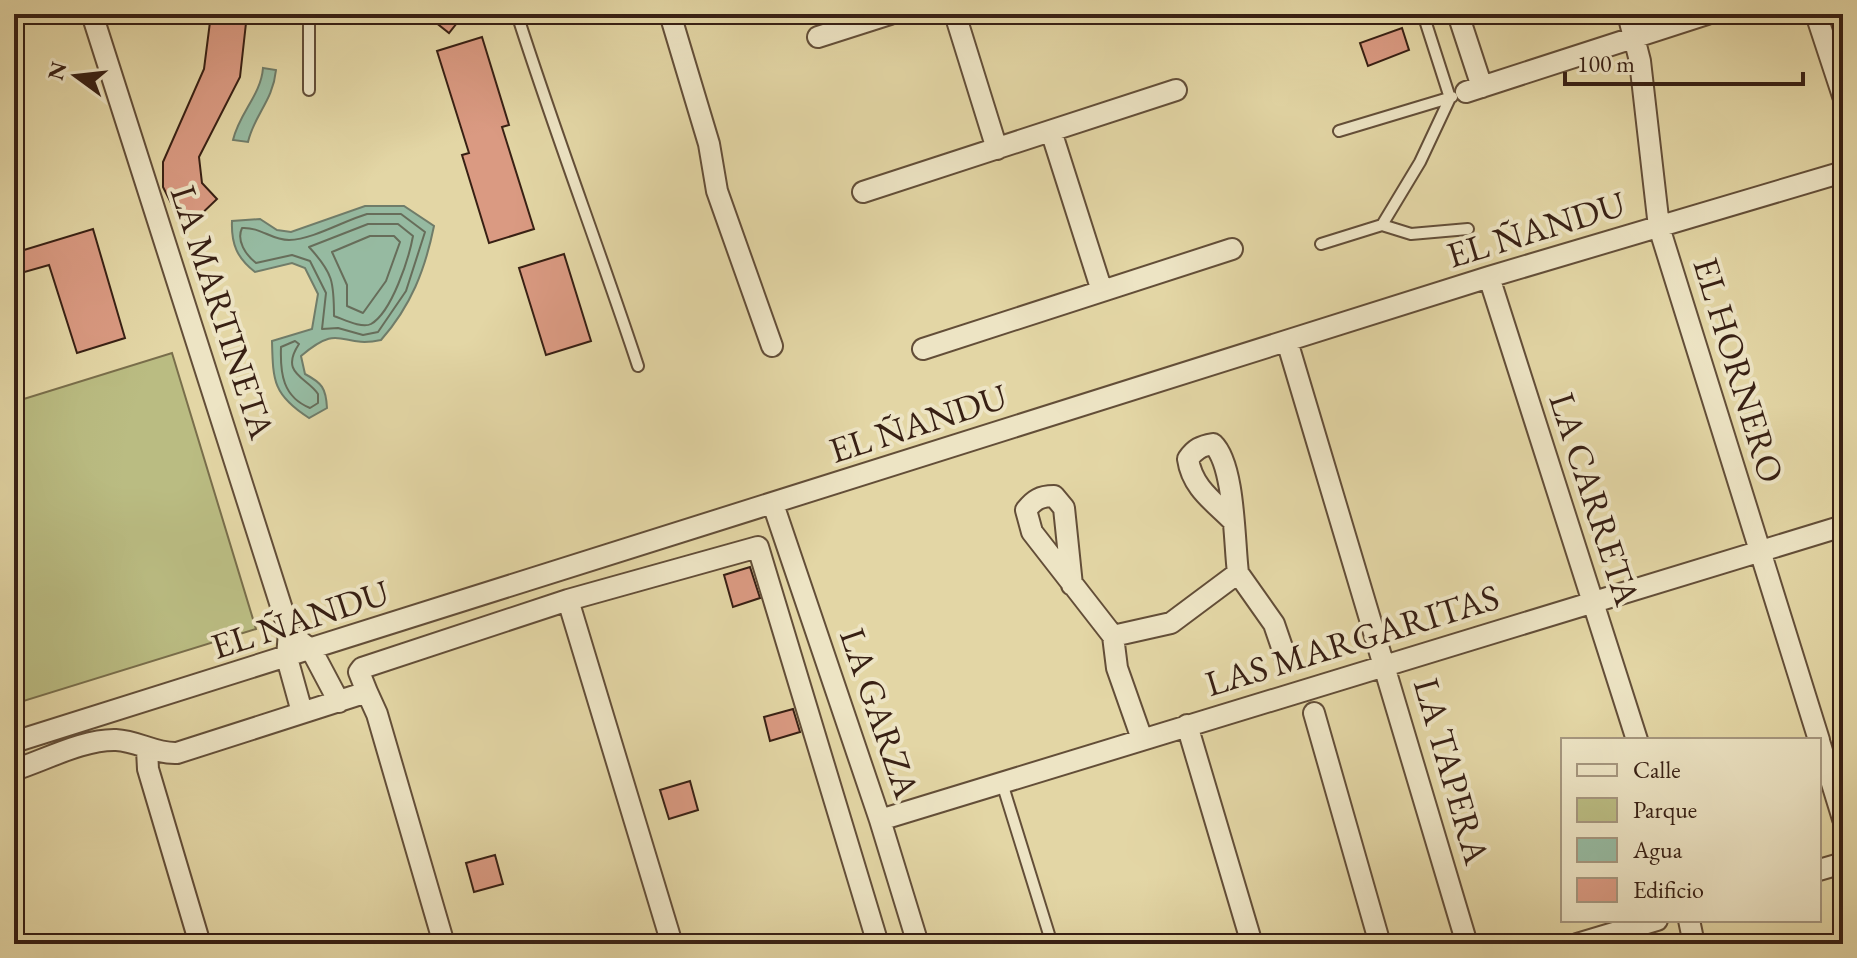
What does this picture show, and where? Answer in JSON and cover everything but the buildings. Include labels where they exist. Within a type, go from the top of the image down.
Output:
[{"type":"street","name":"LA MARTINETA","points":[[92,14],[289,631]]},
{"type":"street","points":[[670,14],[709,144],[717,191],[772,346]]},
{"type":"street","points":[[818,37],[890,14]]},
{"type":"street","points":[[955,14],[997,149]]},
{"type":"street","points":[[1458,14],[1466,92],[1707,14]]},
{"type":"street","name":"EL HORNERO","points":[[1628,14],[1635,37],[1659,227],[1818,738]]},
{"type":"street","points":[[1816,14],[1843,96]]},
{"type":"street","points":[[863,192],[1176,90]]},
{"type":"street","points":[[1051,131],[1102,291]]},
{"type":"street","name":"EL ÑANDU","points":[[14,742],[312,651],[1489,277],[1843,172]]},
{"type":"street","points":[[923,349],[1232,249]]},
{"type":"street","name":"LA CARRETA","points":[[1489,277],[1636,738]]},
{"type":"street","name":"LA TAPERA","points":[[1287,341],[1386,664],[1467,944]]},
{"type":"street","name":"LA GARZA","points":[[773,504],[880,820],[918,944]]},
{"type":"street","points":[[1232,520],[1238,573],[1274,624],[1287,662]]},
{"type":"street","name":"LAS MARGARITAS","points":[[880,820],[1843,526]]},
{"type":"street","points":[[444,944],[377,714],[359,672],[362,668],[568,600],[758,547],[878,944]]},
{"type":"street","points":[[1113,636],[1171,623],[1238,573]]},
{"type":"street","points":[[1072,585],[1113,636],[1117,668],[1142,739]]},
{"type":"street","points":[[568,600],[672,944]]},
{"type":"street","points":[[289,631],[312,651],[339,702]]},
{"type":"street","points":[[289,631],[287,658],[302,712]]},
{"type":"street","points":[[14,770],[101,741],[129,742],[147,750],[177,753],[367,692]]},
{"type":"street","points":[[1314,713],[1380,944]]},
{"type":"street","points":[[1187,725],[1252,944]]},
{"type":"street","name":"EL HORNERO","points":[[1821,748],[1843,819]]},
{"type":"street","points":[[147,750],[148,769],[200,944]]},
{"type":"street","points":[[1821,869],[1843,863]]},
{"type":"street","points":[[1577,944],[1650,922]]},
{"type":"street","points":[[1689,922],[1694,944]]},
{"type":"lane","points":[[309,14],[309,90]]},
{"type":"lane","points":[[517,14],[559,144],[578,186],[638,366]]},
{"type":"lane","points":[[1423,14],[1466,92]]},
{"type":"lane","points":[[1339,131],[1466,92]]},
{"type":"lane","points":[[1382,225],[1466,92]]},
{"type":"lane","points":[[1321,244],[1382,225],[1411,234],[1468,229]]},
{"type":"lane","points":[[1002,783],[1052,944]]},
{"type":"green space","points":[[172,353],[256,629],[14,704],[14,402]]},
{"type":"water","points":[[263,68],[276,70],[271,91],[248,142],[233,140],[258,87]]},
{"type":"water","points":[[365,206],[404,206],[434,226],[430,242],[409,301],[381,340],[367,342],[333,338],[301,356],[305,374],[324,391],[327,408],[309,418],[288,402],[277,386],[272,341],[312,329],[318,294],[305,268],[292,263],[255,272],[236,250],[232,221],[260,219],[277,230],[291,232]]}]
